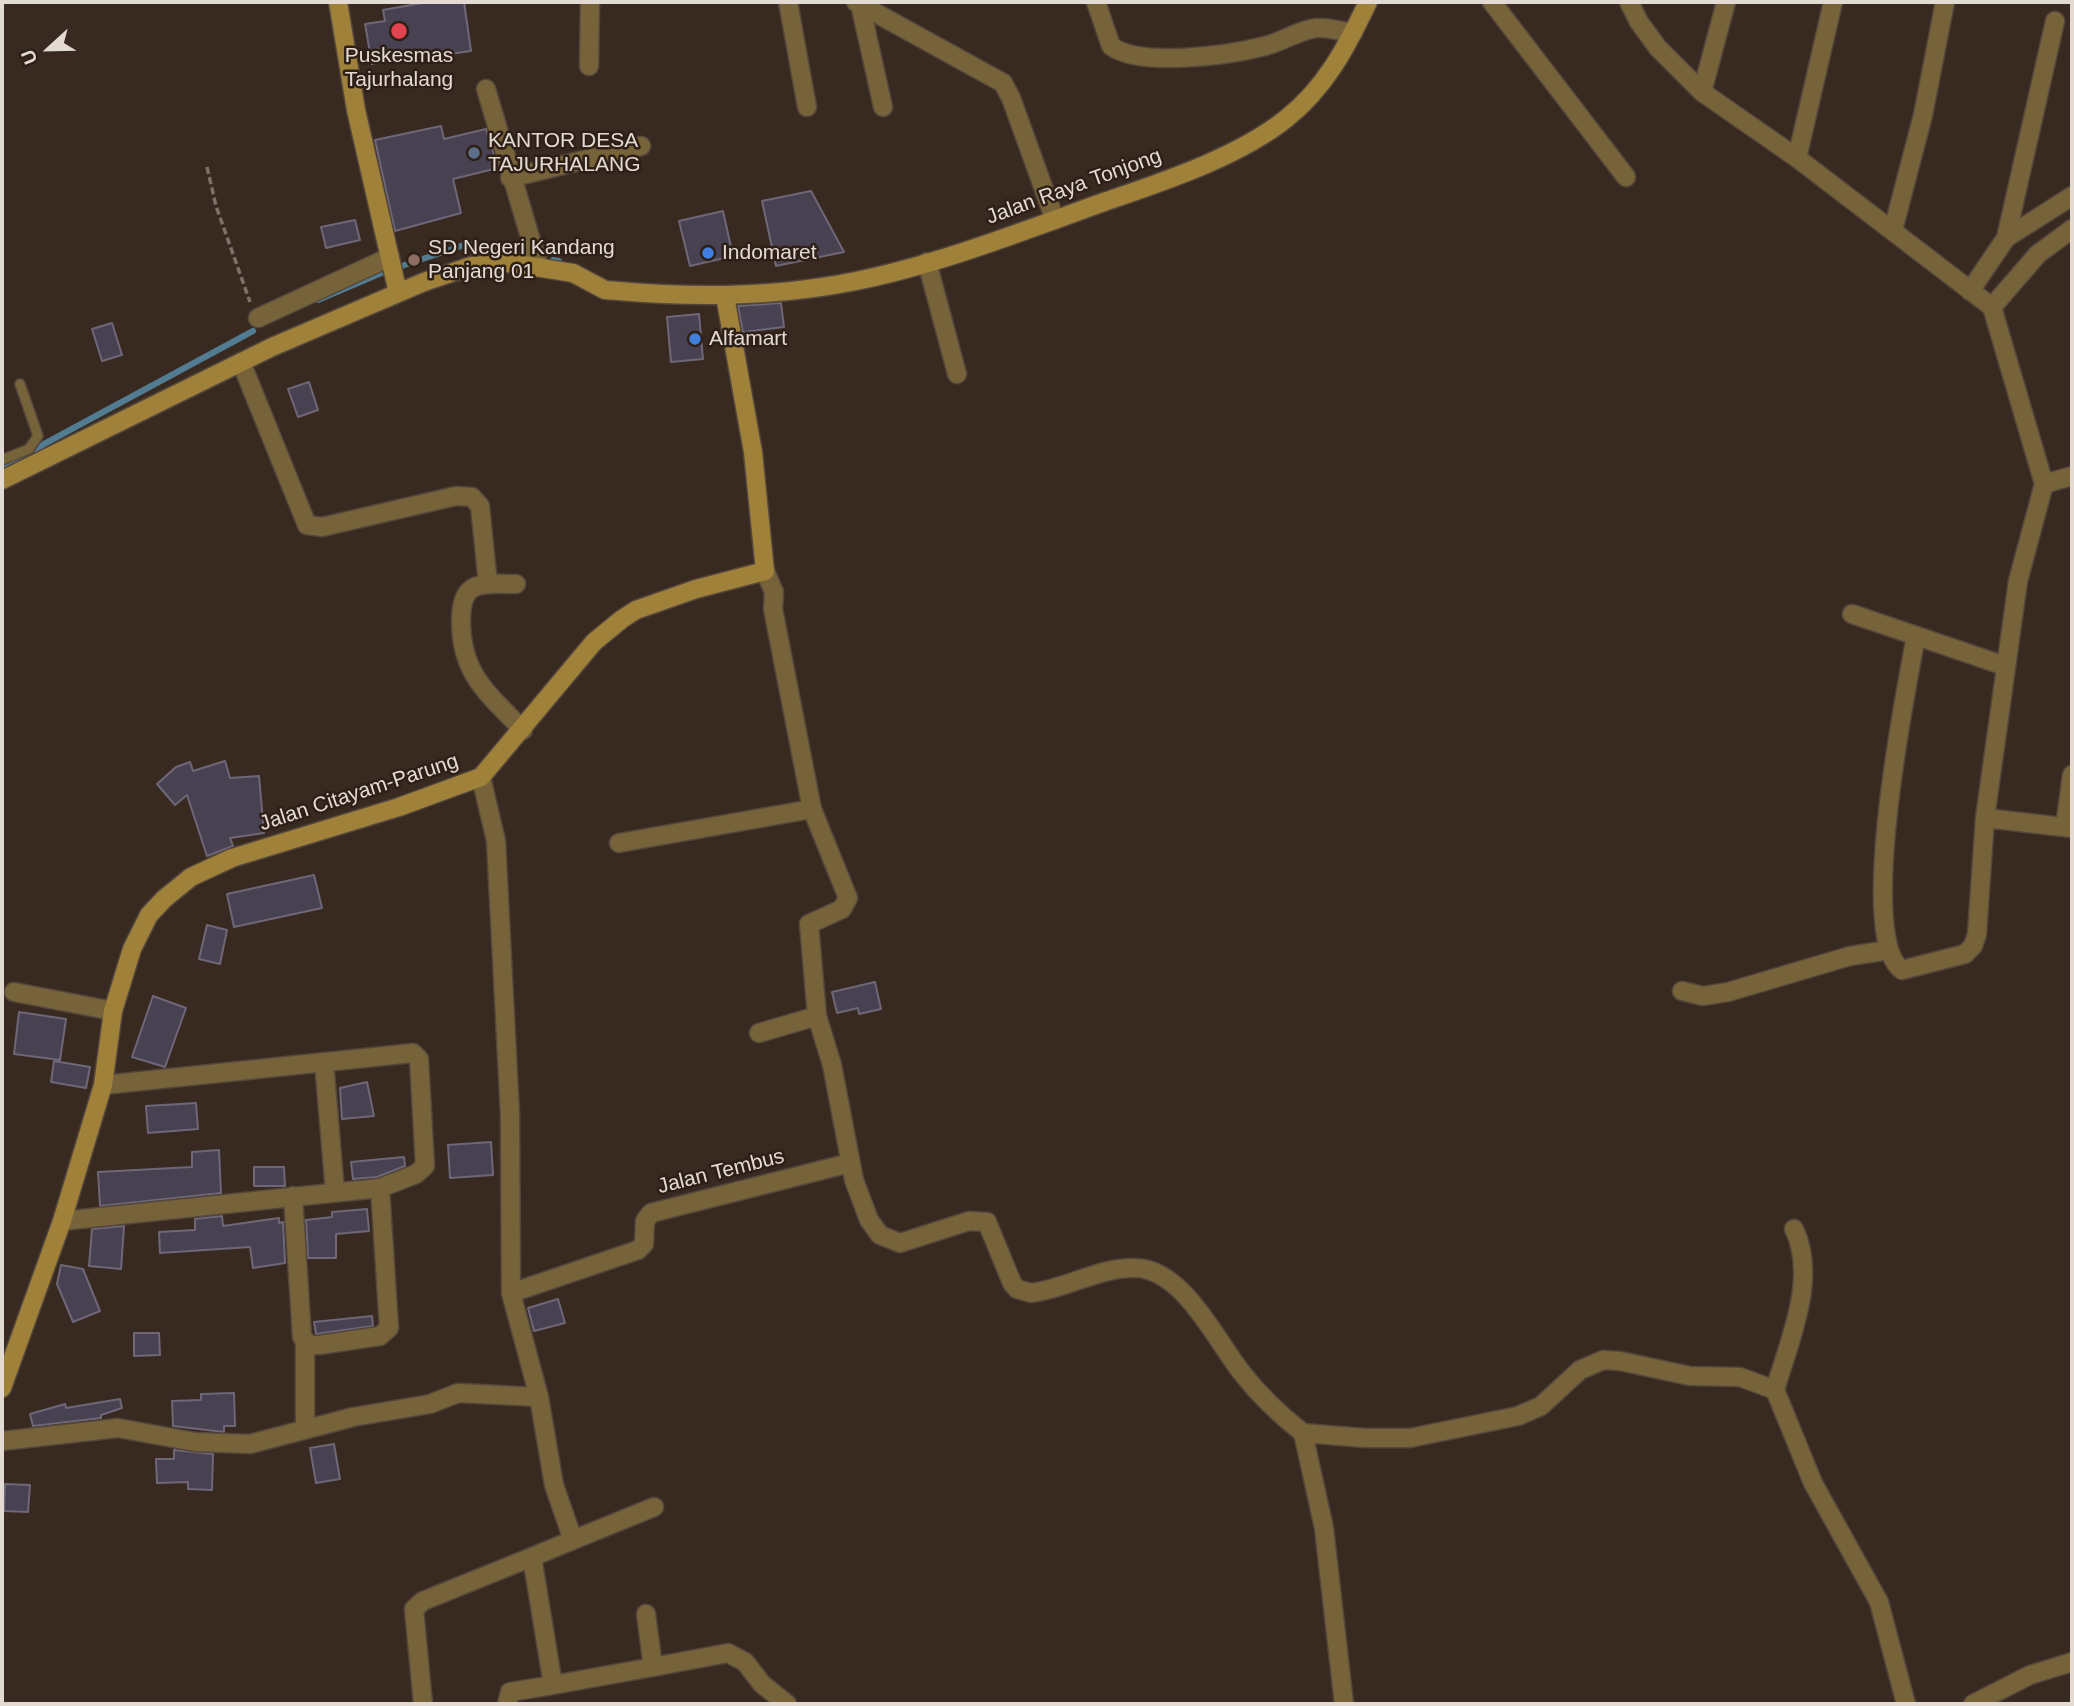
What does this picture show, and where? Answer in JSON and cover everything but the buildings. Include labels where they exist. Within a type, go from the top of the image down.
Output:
[{"type":"main road","points":[[338,2],[356,110],[393,272]]},
{"type":"main road","name":"Jalan Raya Tonjong","points":[[725,296],[857,281],[927,262],[1142,189],[1263,134],[1285,120],[1315,92],[1353,33],[1367,2]]},
{"type":"main road","points":[[2,480],[241,362],[393,272],[510,263],[573,273],[605,290],[725,296],[753,452],[765,571]]},
{"type":"main road","name":"Jalan Citayam-Parung","points":[[2,1388],[62,1221],[103,1085],[113,1011],[132,949],[149,915],[176,887],[232,858],[399,807],[481,777],[594,642],[636,610],[696,589],[765,571]]},
{"type":"street","points":[[589,66],[590,2]]},
{"type":"street","points":[[788,2],[807,107]]},
{"type":"street","points":[[1096,2],[1111,46],[1116,50],[1156,58],[1211,56],[1255,48],[1312,28],[1353,33]]},
{"type":"street","points":[[1492,2],[1626,177]]},
{"type":"street","points":[[1629,2],[1639,22],[1658,48],[1702,92],[1797,158],[1992,307],[2044,484],[2018,581],[1985,818],[1977,934],[1973,946],[1965,954],[1902,970],[1896,967],[1889,950],[1883,895],[1890,779],[1916,636]]},
{"type":"street","points":[[1702,92],[1726,2]]},
{"type":"street","points":[[1797,158],[1833,2]]},
{"type":"street","points":[[1893,230],[1923,115],[1945,2]]},
{"type":"street","points":[[858,3],[883,107]]},
{"type":"street","points":[[858,3],[1003,83],[1055,220]]},
{"type":"street","points":[[1970,291],[2006,238],[2055,22]]},
{"type":"street","points":[[486,89],[510,178],[539,267]]},
{"type":"street","points":[[510,178],[641,146]]},
{"type":"street","points":[[2006,238],[2072,196]]},
{"type":"street","points":[[1992,307],[2038,254],[2072,229]]},
{"type":"street","points":[[927,262],[957,374]]},
{"type":"street","points":[[258,318],[393,272]]},
{"type":"street","points":[[241,362],[307,524],[322,527],[456,496],[471,497],[480,506],[488,584]]},
{"type":"street","points":[[2044,484],[2072,476]]},
{"type":"street","points":[[765,571],[774,592],[773,609],[812,809],[848,898],[842,909],[813,921],[808,927],[813,955],[817,1016],[832,1065],[850,1163],[869,1220],[880,1235],[893,1242],[908,1242],[969,1221],[986,1222],[1012,1283],[1024,1292],[1039,1292],[1134,1267],[1161,1276],[1177,1288],[1206,1320],[1262,1397],[1303,1433],[1324,1528],[1344,1704]]},
{"type":"street","points":[[516,584],[476,586],[465,592],[461,600],[464,656],[478,682],[523,730]]},
{"type":"street","points":[[1852,614],[2006,666]]},
{"type":"street","points":[[1985,818],[2069,828],[2072,775]]},
{"type":"street","points":[[481,777],[495,832],[497,867],[510,1115],[510,1293],[539,1397],[554,1485],[573,1539]]},
{"type":"street","points":[[619,843],[812,809]]},
{"type":"street","points":[[1682,991],[1703,996],[1728,992],[1850,956],[1889,950]]},
{"type":"street","points":[[14,992],[113,1011]]},
{"type":"street","points":[[760,1033],[817,1016]]},
{"type":"street","points":[[62,1221],[380,1188],[416,1174],[425,1166],[419,1059],[413,1053],[103,1085]]},
{"type":"street","points":[[324,1062],[335,1192]]},
{"type":"street","name":"Jalan Tembus","points":[[510,1293],[638,1250],[644,1244],[645,1221],[651,1213],[850,1163]]},
{"type":"street","points":[[304,1342],[319,1345],[380,1336],[389,1328],[380,1188]]},
{"type":"street","points":[[293,1196],[304,1342],[305,1424]]},
{"type":"street","points":[[1794,1229],[1802,1245],[1803,1278],[1775,1390],[1813,1483],[1879,1602],[1906,1704]]},
{"type":"street","points":[[1303,1433],[1365,1438],[1410,1438],[1518,1416],[1541,1406],[1580,1370],[1602,1360],[1620,1361],[1690,1376],[1740,1377],[1775,1390]]},
{"type":"street","points":[[2,1441],[118,1428],[195,1442],[250,1444],[353,1417],[430,1404],[458,1394],[539,1397]]},
{"type":"street","points":[[423,1704],[414,1609],[424,1601],[654,1507]]},
{"type":"street","points":[[532,1557],[553,1685]]},
{"type":"street","points":[[646,1614],[653,1667]]},
{"type":"street","points":[[507,1704],[507,1695],[512,1691],[728,1653],[745,1662],[767,1689],[787,1704]]},
{"type":"street","points":[[1973,1704],[2030,1675],[2072,1661]]},
{"type":"lane","points":[[2,460],[29,449],[38,436],[20,384]]},
{"type":"path","points":[[207,167],[216,206],[242,287],[258,318]]},
{"type":"waterway","points":[[318,300],[384,272],[467,244],[519,253]]},
{"type":"waterway","points":[[553,260],[559,261]]},
{"type":"waterway","points":[[2,468],[31,455],[44,444],[253,331]]},
{"type":"place","name":"Puskesmas Tajurhalang","points":[[399,31]]},
{"type":"place","name":"KANTOR DESA TAJURHALANG","points":[[474,153]]},
{"type":"place","name":"Indomaret","points":[[708,253]]},
{"type":"place","name":"SD Negeri Kandang Panjang 01","points":[[414,260]]},
{"type":"place","name":"Alfamart","points":[[695,339]]}]
